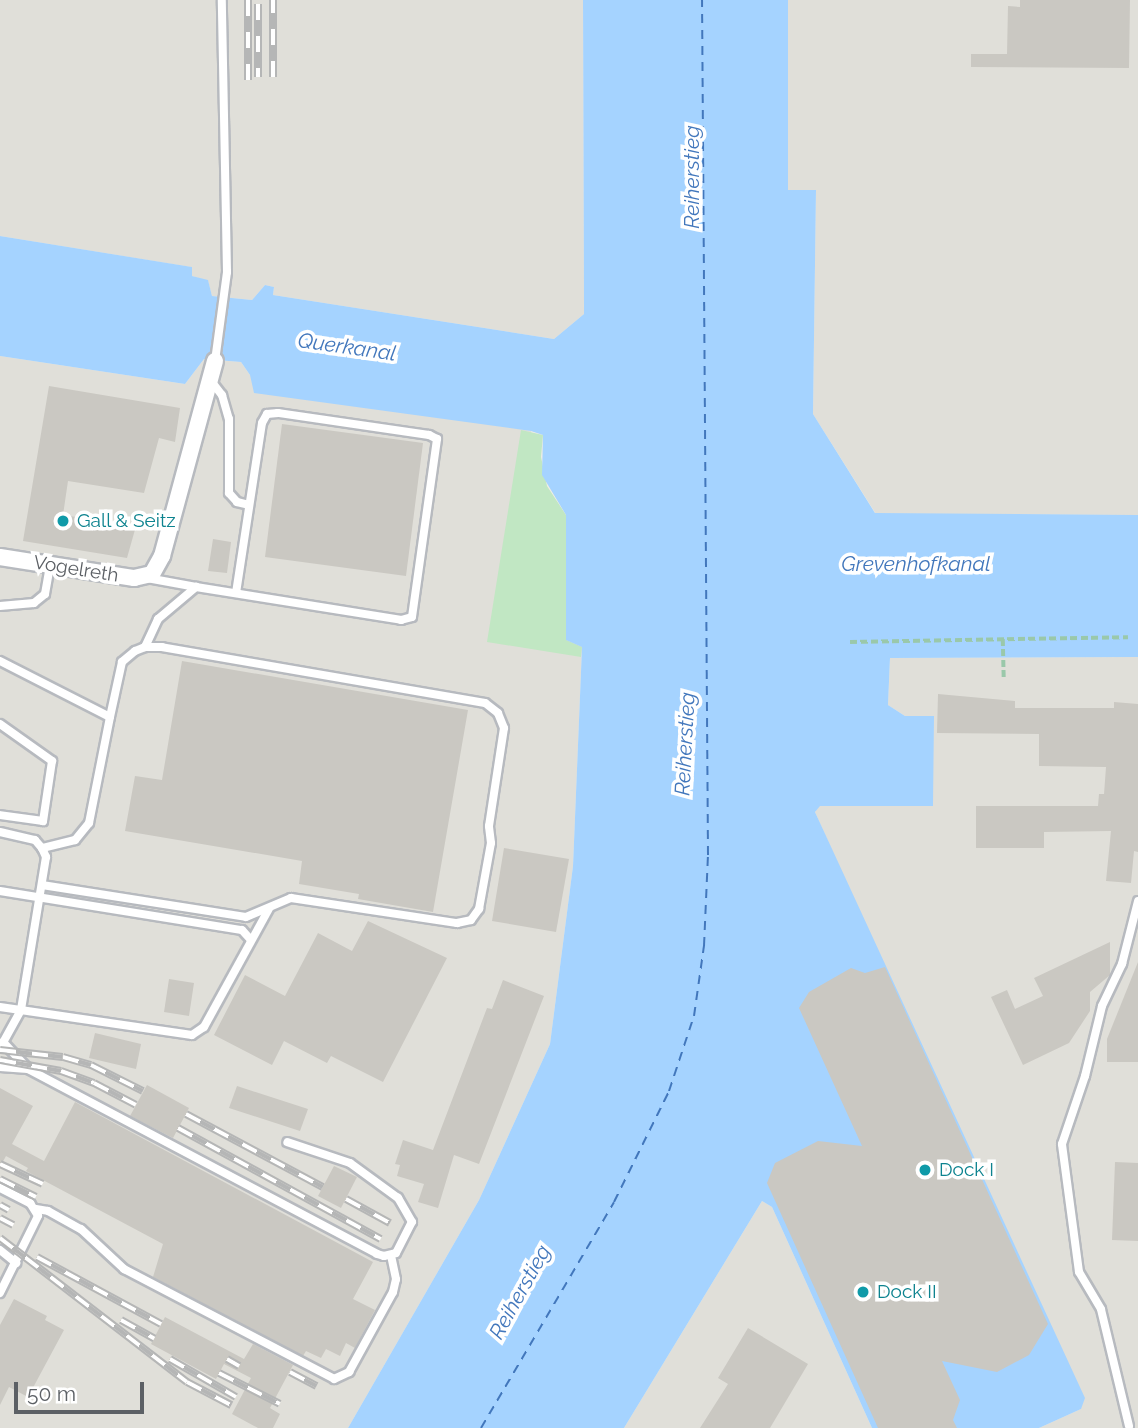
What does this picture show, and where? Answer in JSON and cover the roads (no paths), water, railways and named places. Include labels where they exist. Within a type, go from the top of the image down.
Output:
[{"type":"street","points":[[148,576],[162,556],[215,361]]},
{"type":"street","name":"Vogelreth","points":[[0,557],[148,576]]},
{"type":"lane","points":[[215,361],[227,272],[222,0]]},
{"type":"lane","points":[[211,381],[222,395],[229,419],[229,494],[237,502],[249,505]]},
{"type":"lane","points":[[148,576],[196,587],[401,620],[412,617],[437,439],[429,435],[272,412],[261,423],[236,592]]},
{"type":"lane","points":[[0,607],[34,603],[45,594],[50,565]]},
{"type":"lane","points":[[145,647],[158,619],[196,587]]},
{"type":"lane","points":[[43,848],[75,840],[89,823],[122,662],[135,651],[145,647],[162,647],[477,701],[492,708],[502,720],[503,738],[489,826],[491,843],[479,909],[471,920],[457,923],[300,898],[282,901],[250,916],[202,923]]},
{"type":"lane","points":[[0,661],[110,717]]},
{"type":"lane","points":[[0,724],[52,761],[43,821],[0,815]]},
{"type":"lane","points":[[0,832],[35,841],[43,848],[46,857],[21,1010],[2,1045],[28,1069],[376,1254],[391,1256],[400,1249],[411,1222],[398,1198],[350,1163],[287,1142]]},
{"type":"lane","points":[[42,884],[250,916]]},
{"type":"lane","points":[[0,891],[245,931],[251,940]]},
{"type":"lane","points":[[1138,901],[1122,964],[1102,1006],[1085,1076],[1062,1144],[1079,1272],[1101,1309],[1127,1427],[1138,1421]]},
{"type":"lane","points":[[0,1007],[192,1035],[204,1027],[269,908]]},
{"type":"lane","points":[[0,1068],[28,1069]]},
{"type":"lane","points":[[0,1188],[36,1209],[48,1211],[82,1229],[124,1269],[334,1379],[349,1372],[393,1292],[396,1279],[391,1256]]},
{"type":"lane","points":[[0,1293],[36,1224],[36,1209]]},
{"type":"lane","points":[[0,1250],[16,1263]]},
{"type":"water","points":[[583,0],[788,0],[788,190],[816,190],[813,414],[875,513],[1138,515],[1138,657],[890,658],[888,705],[905,716],[934,716],[933,806],[820,806],[815,812],[1085,1398],[1081,1409],[1039,1428],[872,1428],[772,1207],[762,1201],[624,1428],[348,1428],[479,1200],[550,1044],[573,866],[582,647],[566,640],[566,515],[542,475],[543,435],[531,431],[254,393],[250,375],[241,362],[204,359],[185,384],[0,356],[0,236],[192,267],[192,276],[208,280],[212,296],[252,300],[265,285],[274,287],[273,295],[554,339],[584,314]]},
{"type":"railway","points":[[248,0],[248,80]]},
{"type":"railway","points":[[273,0],[273,77]]},
{"type":"railway","points":[[258,4],[258,77]]},
{"type":"railway","points":[[0,1050],[63,1057],[91,1065],[143,1091]]},
{"type":"railway","points":[[0,1060],[61,1071],[94,1083],[136,1105]]},
{"type":"railway","points":[[186,1114],[323,1187]]},
{"type":"railway","points":[[178,1128],[381,1239]]},
{"type":"railway","points":[[0,1164],[43,1184]]},
{"type":"railway","points":[[0,1179],[36,1197]]},
{"type":"railway","points":[[346,1199],[390,1223]]},
{"type":"railway","points":[[0,1205],[9,1210]]},
{"type":"railway","points":[[0,1218],[13,1225]]},
{"type":"railway","points":[[0,1238],[187,1382],[231,1405]]},
{"type":"railway","points":[[37,1257],[161,1324]]},
{"type":"railway","points":[[121,1320],[154,1338]]},
{"type":"railway","points":[[170,1359],[236,1397]]},
{"type":"railway","points":[[227,1359],[239,1366]]},
{"type":"railway","points":[[290,1372],[316,1386]]},
{"type":"railway","points":[[219,1373],[280,1404]]},
{"type":"place","name":"Gall & Seitz","points":[[63,521]]},
{"type":"place","name":"Dock I","points":[[925,1170]]},
{"type":"place","name":"Dock II","points":[[863,1292]]},
{"type":"water label","name":"Reiherstieg","points":[[692,177]]},
{"type":"water label","name":"Querkanal","points":[[347,347]]},
{"type":"water label","name":"Grevenhofkanal","points":[[916,564]]},
{"type":"water label","name":"Reiherstieg","points":[[685,744]]},
{"type":"water label","name":"Reiherstieg","points":[[520,1292]]}]
